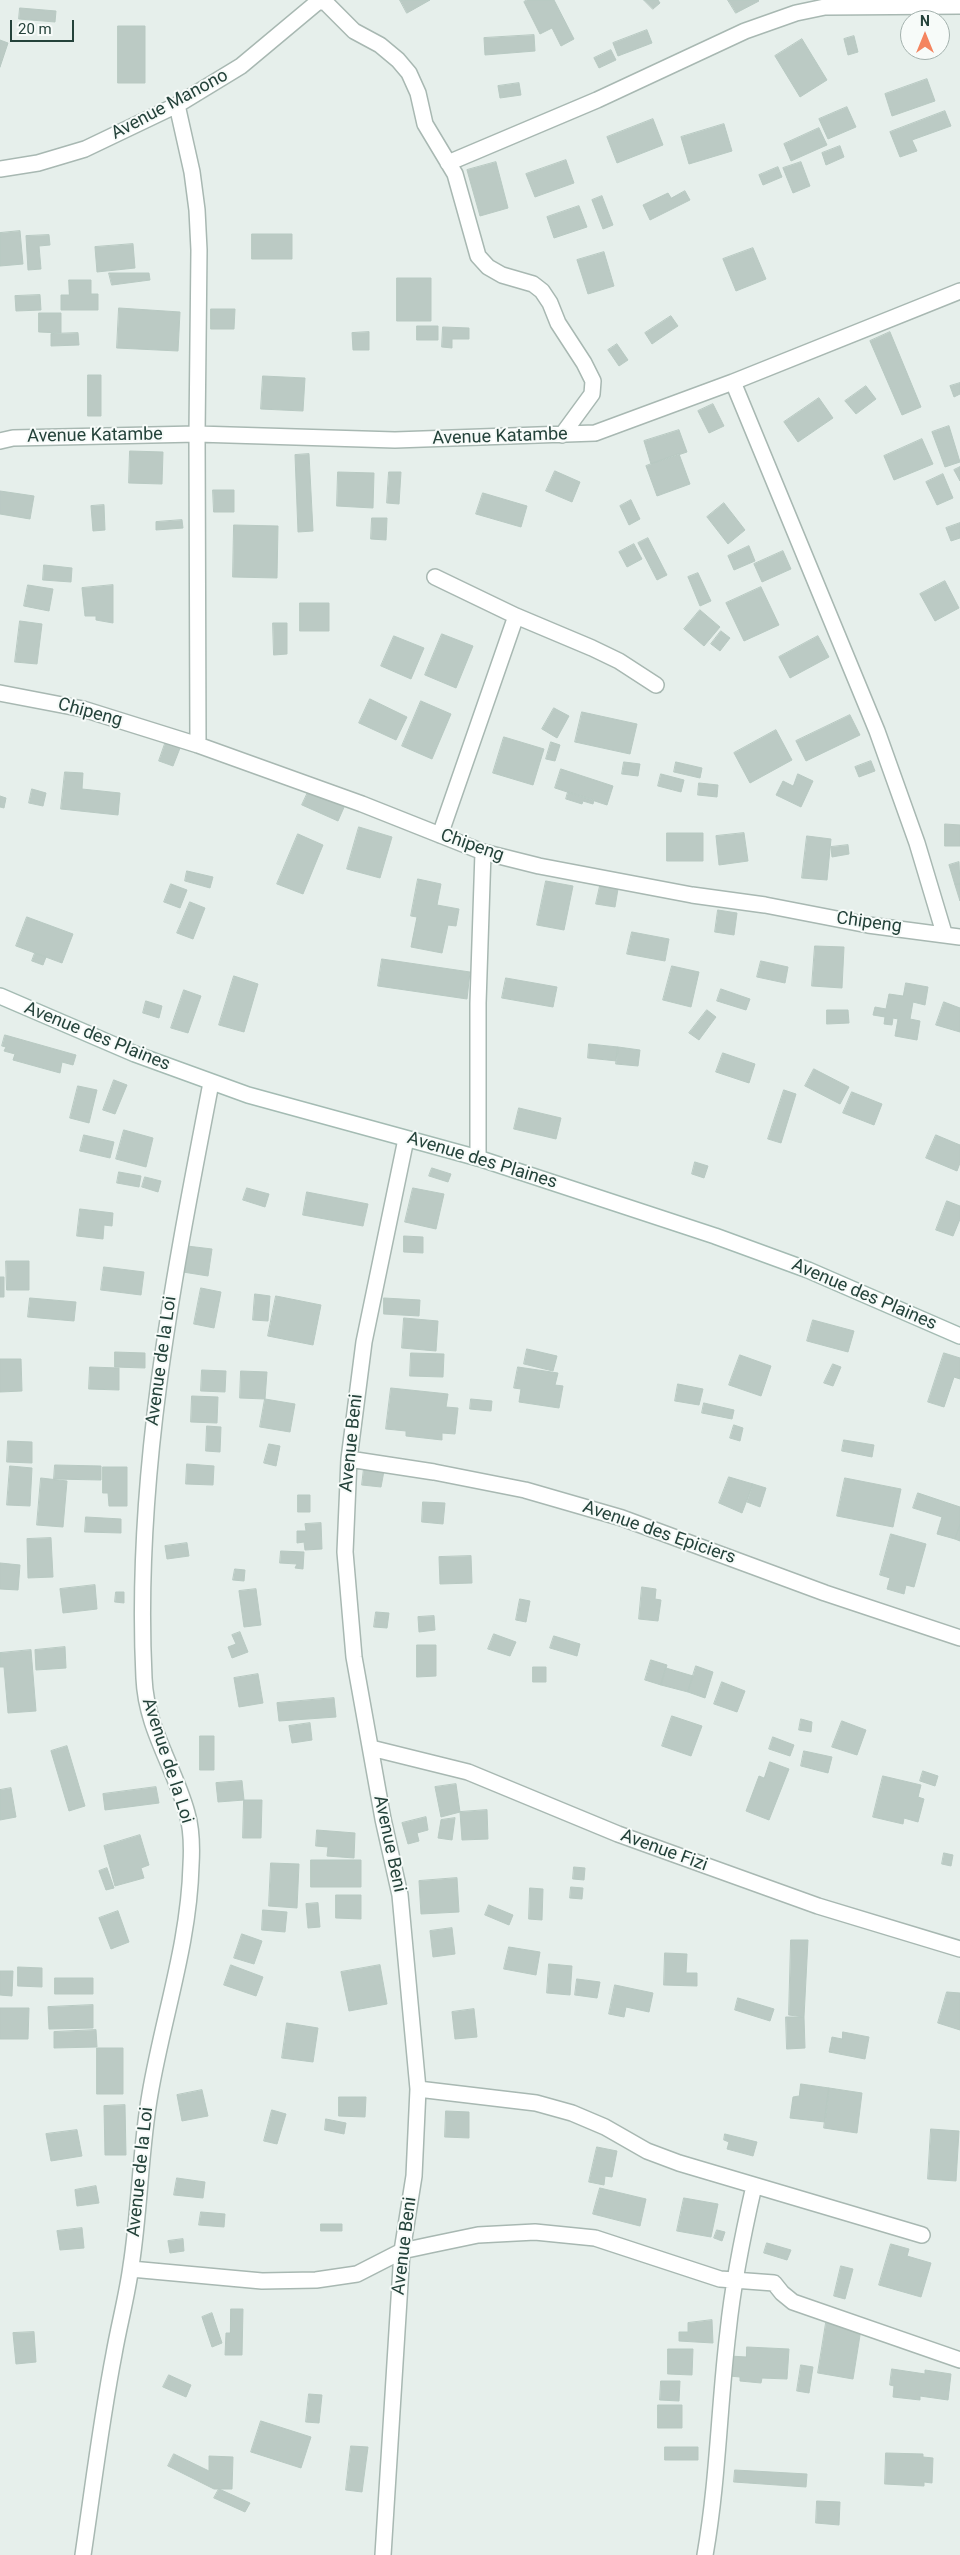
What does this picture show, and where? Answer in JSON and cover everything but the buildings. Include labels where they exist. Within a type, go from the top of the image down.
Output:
[{"type":"street","name":"Avenue Manono","points":[[0,169],[38,164],[85,149],[177,105],[241,66],[320,0]]},
{"type":"street","points":[[320,0],[326,3],[354,31],[380,45],[409,73],[418,93],[425,124],[455,174],[478,256],[488,267],[502,275],[532,284],[542,291],[550,303],[558,323],[591,376],[592,394],[562,435]]},
{"type":"street","points":[[448,164],[598,100],[736,35],[796,13],[825,7],[958,6]]},
{"type":"street","points":[[177,105],[186,139],[197,210],[200,286],[197,434],[198,745]]},
{"type":"street","name":"Avenue Katambe","points":[[7,439],[197,434],[395,440],[595,433],[733,382],[960,290]]},
{"type":"street","points":[[733,382],[877,731],[917,843],[944,933]]},
{"type":"street","points":[[435,577],[516,616],[619,661],[656,685]]},
{"type":"street","points":[[440,835],[516,616]]},
{"type":"street","name":"Chipeng","points":[[0,693],[83,709],[198,745],[483,852],[539,866],[692,895],[960,937]]},
{"type":"street","points":[[478,1158],[478,1004],[483,852]]},
{"type":"street","name":"Avenue des Plaines","points":[[0,996],[134,1054],[211,1083],[248,1095],[478,1158],[668,1220],[808,1270],[960,1336]]},
{"type":"street","name":"Avenue de la Loi","points":[[83,2555],[113,2357],[131,2269],[145,2122],[182,1950],[192,1862],[187,1814],[181,1793],[153,1729],[145,1696],[142,1581],[145,1508],[163,1337],[211,1083]]},
{"type":"street","name":"Avenue Beni","points":[[382,2555],[402,2252],[414,2176],[418,2089],[400,1895],[354,1657],[345,1552],[349,1459],[364,1342],[406,1139]]},
{"type":"street","name":"Avenue des Epiciers","points":[[349,1459],[434,1472],[525,1490],[622,1518],[825,1593],[960,1638]]},
{"type":"street","name":"Avenue Fizi","points":[[371,1748],[468,1772],[636,1841],[818,1906],[960,1948]]},
{"type":"street","points":[[418,2089],[536,2104],[572,2113],[605,2127],[647,2151],[754,2186],[922,2235]]},
{"type":"street","points":[[705,2555],[713,2513],[722,2394],[734,2281],[754,2186]]},
{"type":"street","points":[[131,2269],[262,2281],[316,2280],[357,2274],[402,2252],[478,2235],[514,2232],[562,2234],[595,2238],[679,2268],[734,2281],[774,2283],[793,2302],[960,2360]]}]
